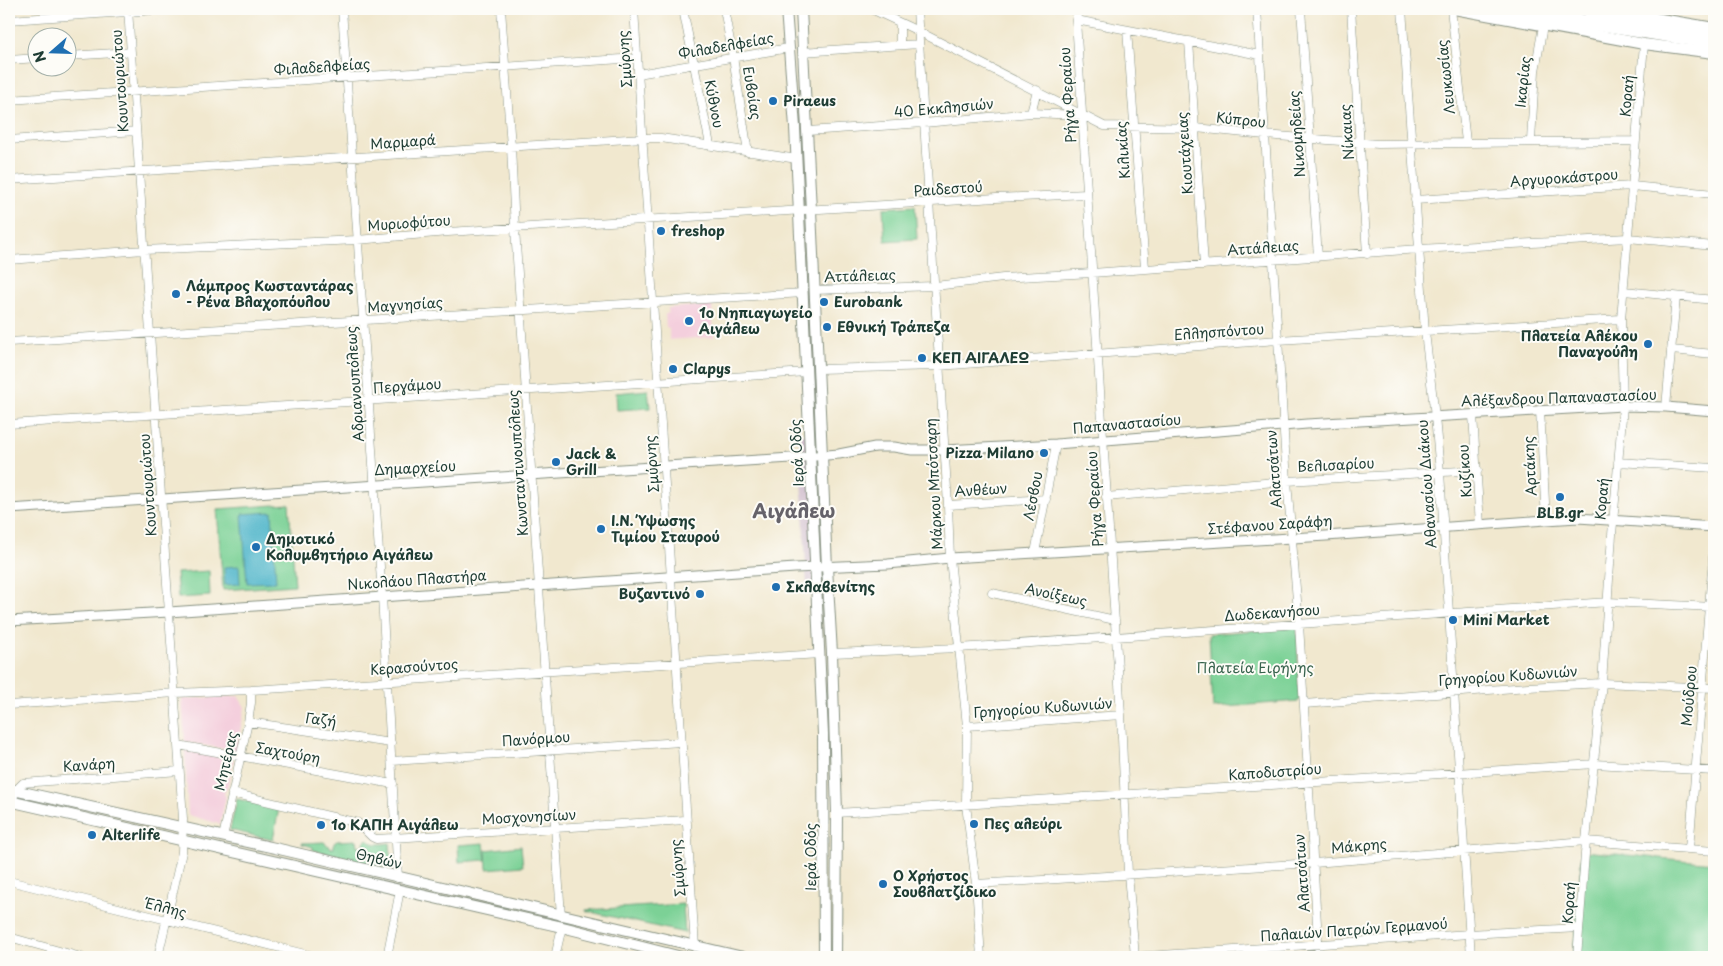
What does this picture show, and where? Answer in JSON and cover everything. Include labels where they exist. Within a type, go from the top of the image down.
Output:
[{"type":"highway","points":[[1503,9],[1714,42]]},
{"type":"highway","points":[[1589,9],[1714,30]]},
{"type":"main road","name":"Ιερά Οδός","points":[[786,9],[799,210],[811,456],[821,567],[832,653],[837,813],[836,957]]},
{"type":"main road","name":"Ιερά Οδός","points":[[801,9],[822,455],[820,654],[824,768],[824,957]]},
{"type":"main road","points":[[1453,9],[1644,44],[1714,53]]},
{"type":"main road","name":"Θηβών","points":[[12,790],[743,957]]},
{"type":"main road","name":"Θηβών","points":[[11,802],[562,927],[682,957]]},
{"type":"street","points":[[9,20],[128,10],[171,9]]},
{"type":"street","name":"Αδριανουπόλεως","points":[[342,9],[382,596],[398,878]]},
{"type":"street","name":"Κωνσταντινουπόλεως","points":[[501,9],[561,916]]},
{"type":"street","name":"Σμύρνης","points":[[634,9],[672,578],[686,820],[696,946]]},
{"type":"street","name":"Κύθνου","points":[[683,9],[710,145]]},
{"type":"street","name":"Ευβοίας","points":[[724,9],[748,152]]},
{"type":"street","name":"Κύπρου","points":[[871,9],[1037,90],[1104,126],[1196,128],[1378,144],[1412,142],[1636,141]]},
{"type":"street","name":"Μάρκου Μπότσαρη","points":[[917,9],[950,558],[967,726],[966,805],[976,884],[981,957]]},
{"type":"street","name":"Ρήγα Φεραίου","points":[[1078,9],[1076,20],[1106,497],[1111,549],[1128,874],[1135,957]]},
{"type":"street","name":"Αλατσάτων","points":[[1257,9],[1287,481],[1299,624],[1320,946],[1319,957]]},
{"type":"street","name":"Νικομηδείας","points":[[1301,9],[1318,258]]},
{"type":"street","name":"Νίκαιας","points":[[1351,9],[1367,254]]},
{"type":"street","name":"Αθανασίου Διάκου","points":[[1402,9],[1425,332],[1440,472],[1471,957]]},
{"type":"street","name":"Λευκωσίας","points":[[1453,9],[1466,142]]},
{"type":"street","name":"Κουντουριώτου","points":[[128,10],[183,828],[183,841],[158,957]]},
{"type":"street","points":[[1076,20],[1260,55]]},
{"type":"street","points":[[900,23],[900,45]]},
{"type":"street","name":"Ικαρίας","points":[[1531,141],[1536,70],[1543,26]]},
{"type":"street","name":"Κιλικίας","points":[[1127,30],[1145,268]]},
{"type":"street","name":"Κιουτάχειας","points":[[1189,41],[1204,265]]},
{"type":"street","points":[[802,52],[919,44]]},
{"type":"street","name":"Κοραή","points":[[1577,957],[1586,841],[1602,683],[1623,406],[1621,320],[1644,44]]},
{"type":"street","name":"Φιλαδελφείας","points":[[638,74],[789,48]]},
{"type":"street","points":[[78,55],[131,52]]},
{"type":"street","name":"Φιλαδελφείας","points":[[9,100],[637,58]]},
{"type":"street","points":[[9,60],[28,59]]},
{"type":"street","points":[[1031,113],[1037,90]]},
{"type":"street","name":"40 Εκκλησιών","points":[[808,131],[924,124],[1031,113],[1082,115]]},
{"type":"street","points":[[9,140],[136,131]]},
{"type":"street","name":"Μαρμαρά","points":[[9,180],[643,138],[661,138],[796,159]]},
{"type":"street","name":"Αργυροκάστρου","points":[[1415,200],[1632,186],[1714,194]]},
{"type":"street","name":"Ραιδεστού","points":[[811,210],[1087,194]]},
{"type":"street","name":"Μυριοφύτου","points":[[9,260],[144,250],[357,240],[811,210]]},
{"type":"street","name":"Αττάλειας","points":[[814,290],[935,286],[1003,278],[1145,268],[1628,238],[1714,246]]},
{"type":"street","points":[[1624,291],[1714,300]]},
{"type":"street","name":"Μαγνησίας","points":[[9,342],[803,293]]},
{"type":"street","points":[[1666,407],[1676,297]]},
{"type":"street","name":"Ελλησπόντου","points":[[818,369],[939,366],[1278,340],[1621,320]]},
{"type":"street","points":[[1671,350],[1714,354]]},
{"type":"street","name":"Περγάμου","points":[[9,424],[807,372]]},
{"type":"street","name":"Αλέξανδρου Παπαναστασίου","points":[[1435,417],[1623,406],[1714,411]]},
{"type":"street","name":"Αρτάκης","points":[[1540,410],[1546,520]]},
{"type":"street","name":"Κυζίκου","points":[[1474,415],[1480,525]]},
{"type":"street","name":"Παπαναστασίου","points":[[822,455],[881,447],[945,450],[1056,444],[1284,426],[1435,417]]},
{"type":"street","name":"Λέσβου","points":[[1035,553],[1056,444]]},
{"type":"street","name":"Δημαρχείου","points":[[9,509],[374,484],[532,476],[822,455]]},
{"type":"street","points":[[1618,462],[1714,468]]},
{"type":"street","name":"Βελισαρίου","points":[[1106,497],[1287,481],[1478,470]]},
{"type":"street","name":"Ανθέων","points":[[948,505],[1046,498]]},
{"type":"street","name":"Στέφανου Σαράφη","points":[[821,567],[1578,518],[1714,526]]},
{"type":"street","name":"Μούδρου","points":[[1689,849],[1712,607],[1714,546]]},
{"type":"street","name":"Νικολάου Πλαστήρα","points":[[9,621],[169,612],[821,567]]},
{"type":"street","name":"Ανοίξεως","points":[[992,594],[1115,620]]},
{"type":"street","name":"Δωδεκανήσου","points":[[832,653],[959,648],[1608,602],[1712,607]]},
{"type":"street","name":"Κερασούντος","points":[[9,705],[174,693],[251,690],[820,654]]},
{"type":"street","name":"Γρηγορίου Κυδωνιών","points":[[1304,704],[1602,683],[1714,688]]},
{"type":"street","name":"Μητέρας","points":[[223,837],[252,703],[251,690]]},
{"type":"street","name":"Γρηγορίου Κυδωνιών","points":[[967,726],[1121,715]]},
{"type":"street","name":"Γαζή","points":[[248,722],[390,743]]},
{"type":"street","name":"Πανόρμου","points":[[392,761],[681,742]]},
{"type":"street","name":"Σαχτούρη","points":[[178,746],[393,784]]},
{"type":"street","name":"Καποδιστρίου","points":[[837,813],[1594,764],[1714,770]]},
{"type":"street","name":"Κανάρη","points":[[12,790],[23,783],[180,771]]},
{"type":"street","points":[[9,819],[12,790]]},
{"type":"street","name":"Μοσχονησίων","points":[[232,793],[358,823],[372,837],[376,838],[686,820]]},
{"type":"street","name":"Μάκρης","points":[[976,884],[1314,862],[1586,841],[1714,851]]},
{"type":"street","name":"Έλλης","points":[[9,881],[317,957]]},
{"type":"street","points":[[387,957],[400,890]]},
{"type":"street","points":[[555,957],[562,927]]},
{"type":"street","name":"Παλαιών Πατρών Γερμανού","points":[[1130,957],[1579,928]]},
{"type":"street","points":[[9,936],[81,957]]},
{"type":"shaded area","name":"1ο Νηπιαγωγείο Αιγάλεω","points":[[712,305],[714,337],[669,340],[669,328],[666,327],[665,314],[668,314],[668,308]]},
{"type":"shaded area","points":[[822,433],[830,587],[807,588],[799,434]]},
{"type":"shaded area","points":[[238,696],[245,707],[236,751],[185,742],[182,699]]},
{"type":"shaded area","points":[[185,750],[234,760],[225,790],[224,795],[226,796],[220,824],[188,815]]},
{"type":"green space","points":[[915,206],[917,239],[885,241],[883,208]]},
{"type":"green space","points":[[648,390],[650,408],[617,410],[616,393]]},
{"type":"green space","name":"Δημοτικό Κολυμβητήριο Αιγάλεω","points":[[289,504],[295,585],[223,590],[217,509]]},
{"type":"green space","points":[[209,571],[210,596],[178,598],[176,573]]},
{"type":"green space","name":"Πλατεία Ειρήνης","points":[[1297,627],[1299,701],[1213,708],[1209,634]]},
{"type":"green space","points":[[237,799],[279,808],[273,840],[230,830]]},
{"type":"green space","points":[[367,839],[375,844],[390,843],[392,869],[313,850],[313,847],[302,844],[324,842],[331,848],[334,848],[334,843],[337,841],[356,840],[357,846],[365,846],[364,842]]},
{"type":"green space","points":[[484,843],[486,860],[459,862],[458,845]]},
{"type":"green space","points":[[521,846],[523,866],[487,869],[486,850]]},
{"type":"green space","points":[[1582,851],[1714,863],[1714,957],[1573,957]]},
{"type":"green space","points":[[683,904],[685,933],[586,911],[586,910]]},
{"type":"water","points":[[272,512],[276,582],[247,583],[242,514]]},
{"type":"water","points":[[239,566],[240,584],[225,585],[224,567]]},
{"type":"place","name":"Piraeus","points":[[773,101]]},
{"type":"place","name":"freshop","points":[[661,231]]},
{"type":"place","name":"Λάμπρος Κωσταντάρας - Ρένα Βλαχοπόυλου","points":[[176,294]]},
{"type":"place","name":"Eurobank","points":[[824,302]]},
{"type":"place","name":"1ο Νηπιαγωγείο Αιγάλεω","points":[[689,321]]},
{"type":"place","name":"Εθνική Τράπεζα","points":[[827,327]]},
{"type":"place","name":"Πλατεία Αλέκου Παναγούλη","points":[[1648,344]]},
{"type":"place","name":"ΚΕΠ ΑΙΓΑΛΕΩ","points":[[922,358]]},
{"type":"place","name":"Clapys","points":[[673,369]]},
{"type":"place","name":"Pizza Milano","points":[[1044,453]]},
{"type":"place","name":"Jack & Grill","points":[[556,462]]},
{"type":"place","name":"BLB.gr","points":[[1560,497]]},
{"type":"place","name":"Ι.Ν. Ύψωσης Τιμίου Σταυρού","points":[[601,529]]},
{"type":"place","name":"Δημοτικό Κολυμβητήριο Αιγάλεω","points":[[256,547]]},
{"type":"place","name":"Σκλαβενίτης","points":[[776,587]]},
{"type":"place","name":"Βυζαντινό","points":[[700,594]]},
{"type":"place","name":"Mini Market","points":[[1453,620]]},
{"type":"place","name":"Πες αλεύρι","points":[[974,824]]},
{"type":"place","name":"1ο ΚΑΠΗ Αιγάλεω","points":[[321,825]]},
{"type":"place","name":"Alterlife","points":[[92,835]]},
{"type":"place","name":"Ο Χρήστος Σουβλατζίδικο","points":[[883,884]]},
{"type":"district","name":"Αιγάλεω","points":[[794,511]]}]
